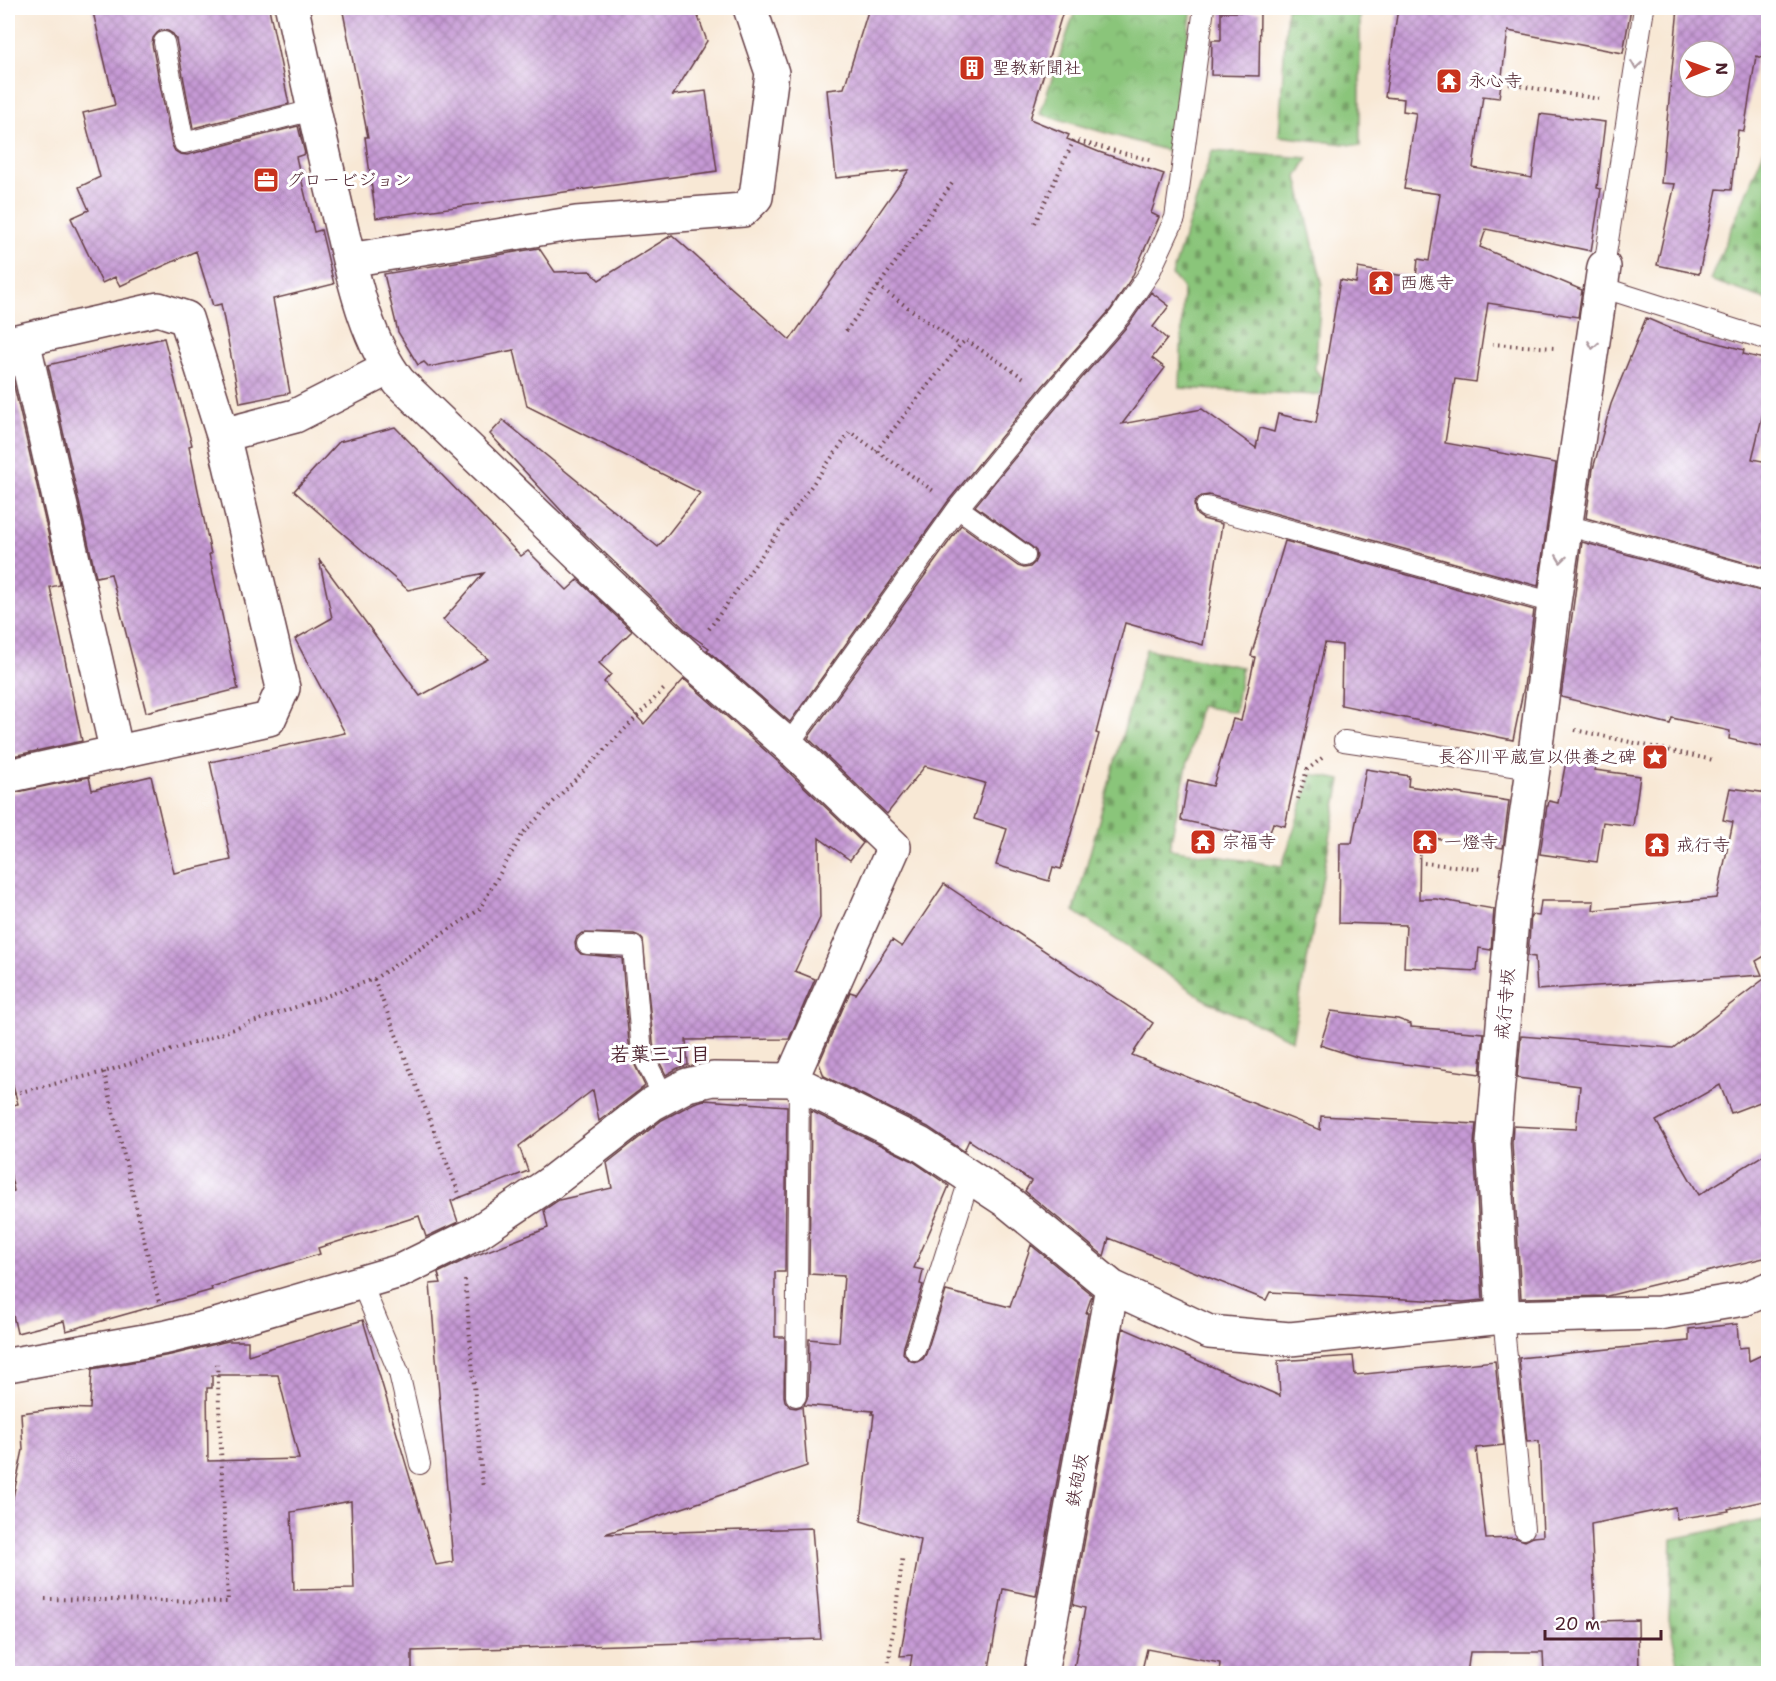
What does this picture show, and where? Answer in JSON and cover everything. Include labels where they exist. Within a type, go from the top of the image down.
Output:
[{"type":"street","points":[[292,8],[313,110],[364,313],[389,368],[399,382],[688,658],[788,745],[894,847],[795,1082]]},
{"type":"street","points":[[349,260],[576,223],[743,210],[756,198],[772,73],[750,8]]},
{"type":"street","name":"戒行寺坂","points":[[1503,1317],[1493,1143],[1513,907],[1554,603],[1603,277]]},
{"type":"street","points":[[8,776],[117,753],[269,719],[283,688],[223,435],[186,318],[158,309],[15,341],[117,753]]},
{"type":"street","points":[[223,435],[295,416],[389,368]]},
{"type":"street","points":[[9,1359],[167,1337],[216,1325],[400,1271],[469,1237],[549,1184],[652,1104],[687,1085],[712,1079],[795,1082],[920,1144],[1008,1202],[1112,1287],[1209,1332],[1290,1339],[1503,1317],[1659,1313],[1744,1299],[1768,1289]]},
{"type":"street","name":"鉄砲坂","points":[[1041,1674],[1112,1287]]},
{"type":"lane","points":[[788,745],[958,508],[1120,316],[1149,274],[1175,218],[1204,8]]},
{"type":"lane","points":[[1644,8],[1603,277],[1768,340]]},
{"type":"lane","points":[[164,42],[184,143],[313,110]]},
{"type":"lane","points":[[1206,507],[1554,603]]},
{"type":"lane","points":[[958,508],[1025,556]]},
{"type":"lane","points":[[1566,525],[1768,581]]},
{"type":"lane","points":[[1344,741],[1533,769]]},
{"type":"lane","points":[[587,944],[633,946],[642,1054],[664,1097]]},
{"type":"lane","points":[[795,1082],[796,1396]]},
{"type":"lane","points":[[915,1350],[970,1177]]},
{"type":"lane","points":[[361,1282],[399,1373],[420,1464]]},
{"type":"lane","points":[[1503,1317],[1524,1529]]},
{"type":"path","points":[[1509,84],[1630,103]]},
{"type":"path","points":[[1035,223],[1074,140],[1183,168]]},
{"type":"path","points":[[846,331],[953,183]]},
{"type":"path","points":[[878,286],[960,345]]},
{"type":"path","points":[[876,451],[966,340],[1051,395]]},
{"type":"path","points":[[1492,344],[1592,351]]},
{"type":"path","points":[[8,1095],[104,1072],[206,1039],[374,979],[479,910],[523,833],[682,671],[688,658],[850,432],[958,508]]},
{"type":"path","points":[[1540,707],[1713,760]]},
{"type":"path","points":[[1298,799],[1307,770],[1344,741]]},
{"type":"path","points":[[1424,863],[1518,872]]},
{"type":"path","points":[[374,979],[469,1237],[483,1489]]},
{"type":"path","points":[[104,1072],[167,1337]]},
{"type":"path","points":[[45,1599],[228,1602],[216,1325]]},
{"type":"path","points":[[887,1674],[903,1555]]},
{"type":"green space","points":[[1076,8],[1192,8],[1172,152],[1040,114]]},
{"type":"green space","points":[[1287,8],[1360,8],[1360,146],[1279,136]]},
{"type":"green space","points":[[1768,141],[1768,300],[1710,280]]},
{"type":"green space","points":[[1212,151],[1308,158],[1297,177],[1322,282],[1315,369],[1334,396],[1180,388],[1183,288],[1172,275]]},
{"type":"green space","points":[[1146,649],[1242,667],[1235,712],[1200,706],[1169,849],[1282,866],[1312,774],[1341,780],[1292,1040],[1207,1001],[1074,911]]},
{"type":"green space","points":[[1768,1519],[1768,1673],[1680,1673],[1669,1618],[1672,1539]]},
{"type":"building","points":[[92,8],[269,8],[289,104],[193,128],[176,39],[168,31],[161,30],[153,38],[152,44],[172,145],[180,154],[187,155],[298,126],[305,154],[296,157],[314,232],[321,230],[334,284],[273,299],[290,393],[240,403],[221,304],[213,306],[196,251],[120,286],[115,277],[102,283],[71,218],[89,210],[79,187],[100,177],[83,113],[115,105]]},
{"type":"building","points":[[363,8],[695,8],[707,41],[673,95],[706,91],[717,171],[376,218],[365,137],[368,137],[343,12]]},
{"type":"building","points":[[869,8],[1064,8],[1030,119],[1069,135],[1067,139],[1164,174],[1151,213],[1159,217],[1132,277],[1111,309],[1042,387],[949,500],[790,722],[707,650],[709,648],[692,636],[569,519],[490,434],[503,420],[658,547],[700,493],[527,406],[514,350],[429,367],[424,362],[418,365],[398,332],[384,274],[539,248],[555,272],[590,271],[599,280],[672,235],[790,340],[909,170],[836,178],[827,90],[844,88]]},
{"type":"building","points":[[1398,8],[1631,8],[1623,53],[1508,31],[1499,98],[1483,96],[1473,168],[1532,178],[1540,114],[1605,122],[1597,188],[1601,189],[1591,251],[1486,229],[1480,247],[1582,290],[1578,317],[1488,303],[1476,382],[1455,379],[1445,443],[1556,463],[1538,586],[1209,495],[1202,496],[1194,504],[1197,515],[1222,524],[1203,645],[1125,623],[1096,733],[1099,734],[1061,869],[1053,867],[1049,881],[996,865],[1007,829],[974,819],[985,783],[925,766],[887,814],[808,738],[961,525],[1018,566],[1030,567],[1034,563],[1037,557],[1032,547],[975,506],[1129,324],[1151,292],[1169,306],[1153,327],[1167,339],[1152,358],[1165,368],[1122,424],[1202,409],[1256,448],[1260,428],[1274,432],[1278,414],[1316,423],[1340,280],[1356,283],[1358,268],[1416,278],[1418,259],[1429,261],[1440,194],[1404,189],[1416,113],[1403,111],[1404,99],[1385,97]]},
{"type":"building","points":[[1678,8],[1768,8],[1768,59],[1756,56],[1744,131],[1738,130],[1731,190],[1717,189],[1699,274],[1657,265],[1675,184],[1661,183]]},
{"type":"building","points":[[1221,12],[1260,12],[1259,76],[1211,75],[1212,40],[1221,40]]},
{"type":"building","points":[[1646,318],[1681,333],[1744,350],[1743,354],[1768,360],[1768,393],[1752,459],[1768,462],[1768,569],[1586,518],[1593,469],[1611,404]]},
{"type":"building","points":[[164,338],[192,445],[189,446],[211,554],[209,554],[238,689],[146,712],[111,574],[96,577],[48,365]]},
{"type":"building","points":[[11,373],[60,585],[50,587],[82,741],[8,757],[8,374]]},
{"type":"building","points":[[395,427],[521,556],[528,551],[567,590],[578,580],[632,631],[599,663],[611,674],[604,682],[644,724],[684,679],[775,759],[863,843],[850,860],[819,838],[820,918],[795,971],[815,979],[789,1039],[686,1040],[688,1065],[666,1075],[654,1051],[643,940],[634,934],[582,933],[577,937],[575,943],[576,949],[581,954],[622,958],[630,1055],[645,1086],[599,1121],[593,1090],[519,1146],[528,1171],[451,1201],[458,1222],[426,1237],[419,1216],[318,1248],[320,1254],[211,1287],[212,1290],[66,1331],[64,1321],[17,1333],[8,1293],[8,1193],[14,1191],[8,1163],[8,1106],[18,1104],[8,1068],[8,794],[89,777],[92,790],[151,776],[174,873],[231,860],[210,762],[345,733],[295,639],[332,618],[319,559],[420,696],[488,659],[443,620],[484,573],[408,590],[294,491],[339,442]]},
{"type":"building","points":[[1285,541],[1534,610],[1524,687],[1513,740],[1341,705],[1342,645],[1325,643],[1285,826],[1273,823],[1268,839],[1181,820],[1188,780],[1213,786],[1233,719],[1241,721],[1255,657],[1251,656]]},
{"type":"building","points":[[1582,542],[1768,593],[1768,748],[1729,739],[1730,731],[1672,718],[1670,724],[1561,697]]},
{"type":"building","points":[[1567,756],[1596,760],[1595,770],[1640,776],[1633,826],[1603,822],[1597,862],[1540,854],[1547,806],[1549,801],[1558,803]]},
{"type":"building","points":[[1366,769],[1409,776],[1408,786],[1509,801],[1503,848],[1420,836],[1419,899],[1436,899],[1494,909],[1491,950],[1479,948],[1477,971],[1404,967],[1406,925],[1339,923],[1340,843],[1352,843]]},
{"type":"building","points":[[1730,788],[1768,793],[1768,954],[1756,961],[1762,975],[1537,990],[1535,957],[1528,956],[1531,915],[1539,916],[1541,901],[1594,901],[1593,910],[1717,898],[1733,822],[1723,820]]},
{"type":"building","points":[[944,884],[1153,1023],[1132,1055],[1320,1130],[1321,1116],[1476,1124],[1474,1144],[1483,1300],[1463,1302],[1270,1292],[1266,1300],[1109,1238],[1104,1256],[1025,1191],[1031,1181],[969,1140],[964,1151],[928,1127],[824,1076],[819,1063],[850,992],[856,994],[892,940],[902,947]]},
{"type":"building","points":[[1768,976],[1768,1099],[1731,1113],[1720,1085],[1656,1121],[1699,1195],[1768,1152],[1768,1257],[1607,1296],[1521,1298],[1513,1126],[1576,1129],[1580,1086],[1517,1078],[1521,1036],[1673,1048]]},
{"type":"building","points":[[1331,1011],[1398,1019],[1411,1024],[1411,1027],[1484,1033],[1480,1074],[1360,1058],[1320,1045]]},
{"type":"building","points":[[704,1100],[787,1106],[785,1272],[775,1272],[775,1337],[785,1337],[784,1396],[790,1407],[802,1406],[807,1466],[605,1534],[812,1528],[821,1639],[412,1651],[412,1674],[8,1674],[8,1521],[23,1450],[21,1413],[61,1408],[90,1409],[92,1369],[171,1355],[228,1341],[248,1341],[248,1355],[363,1320],[436,1565],[453,1562],[430,1284],[441,1283],[438,1273],[469,1258],[548,1228],[544,1210],[559,1200],[612,1188],[607,1163],[662,1120]],"holes":[[[212,1375],[278,1375],[299,1459],[208,1461],[207,1388],[212,1388]],[[351,1501],[354,1589],[294,1590],[291,1512]]]},
{"type":"building","points":[[811,1111],[911,1160],[949,1186],[914,1268],[923,1270],[920,1284],[923,1285],[904,1346],[903,1353],[911,1361],[917,1362],[926,1354],[946,1291],[1010,1307],[1031,1245],[1092,1295],[1086,1313],[1088,1313],[1036,1596],[1003,1589],[988,1674],[909,1674],[912,1655],[900,1656],[921,1540],[861,1521],[873,1411],[804,1405],[808,1396],[809,1339],[839,1342],[844,1276],[809,1274]]},
{"type":"building","points":[[1737,1324],[1739,1348],[1748,1347],[1749,1361],[1768,1352],[1768,1500],[1728,1509],[1729,1511],[1677,1519],[1675,1507],[1591,1524],[1596,1621],[1638,1620],[1639,1674],[1544,1674],[1543,1652],[1470,1652],[1467,1674],[1219,1674],[1220,1663],[1147,1649],[1141,1674],[1073,1674],[1085,1608],[1073,1605],[1123,1328],[1280,1396],[1278,1361],[1353,1356],[1355,1375],[1495,1361],[1504,1445],[1476,1448],[1486,1539],[1516,1538],[1525,1541],[1543,1536],[1539,1441],[1527,1442],[1519,1358],[1689,1341],[1689,1329]]},
{"type":"place","name":"聖教新聞社","points":[[972,68]]},
{"type":"place","name":"永心寺","points":[[1449,81]]},
{"type":"place","name":"グロービジョン","points":[[266,180]]},
{"type":"place","name":"西應寺","points":[[1381,283]]},
{"type":"place","name":"長谷川平蔵宣以供養之碑","points":[[1655,757]]},
{"type":"place","name":"宗福寺","points":[[1203,842]]},
{"type":"place","name":"一燈寺","points":[[1425,842]]},
{"type":"place","name":"戒行寺","points":[[1657,845]]},
{"type":"district","name":"若葉三丁目","points":[[660,1054]]}]
